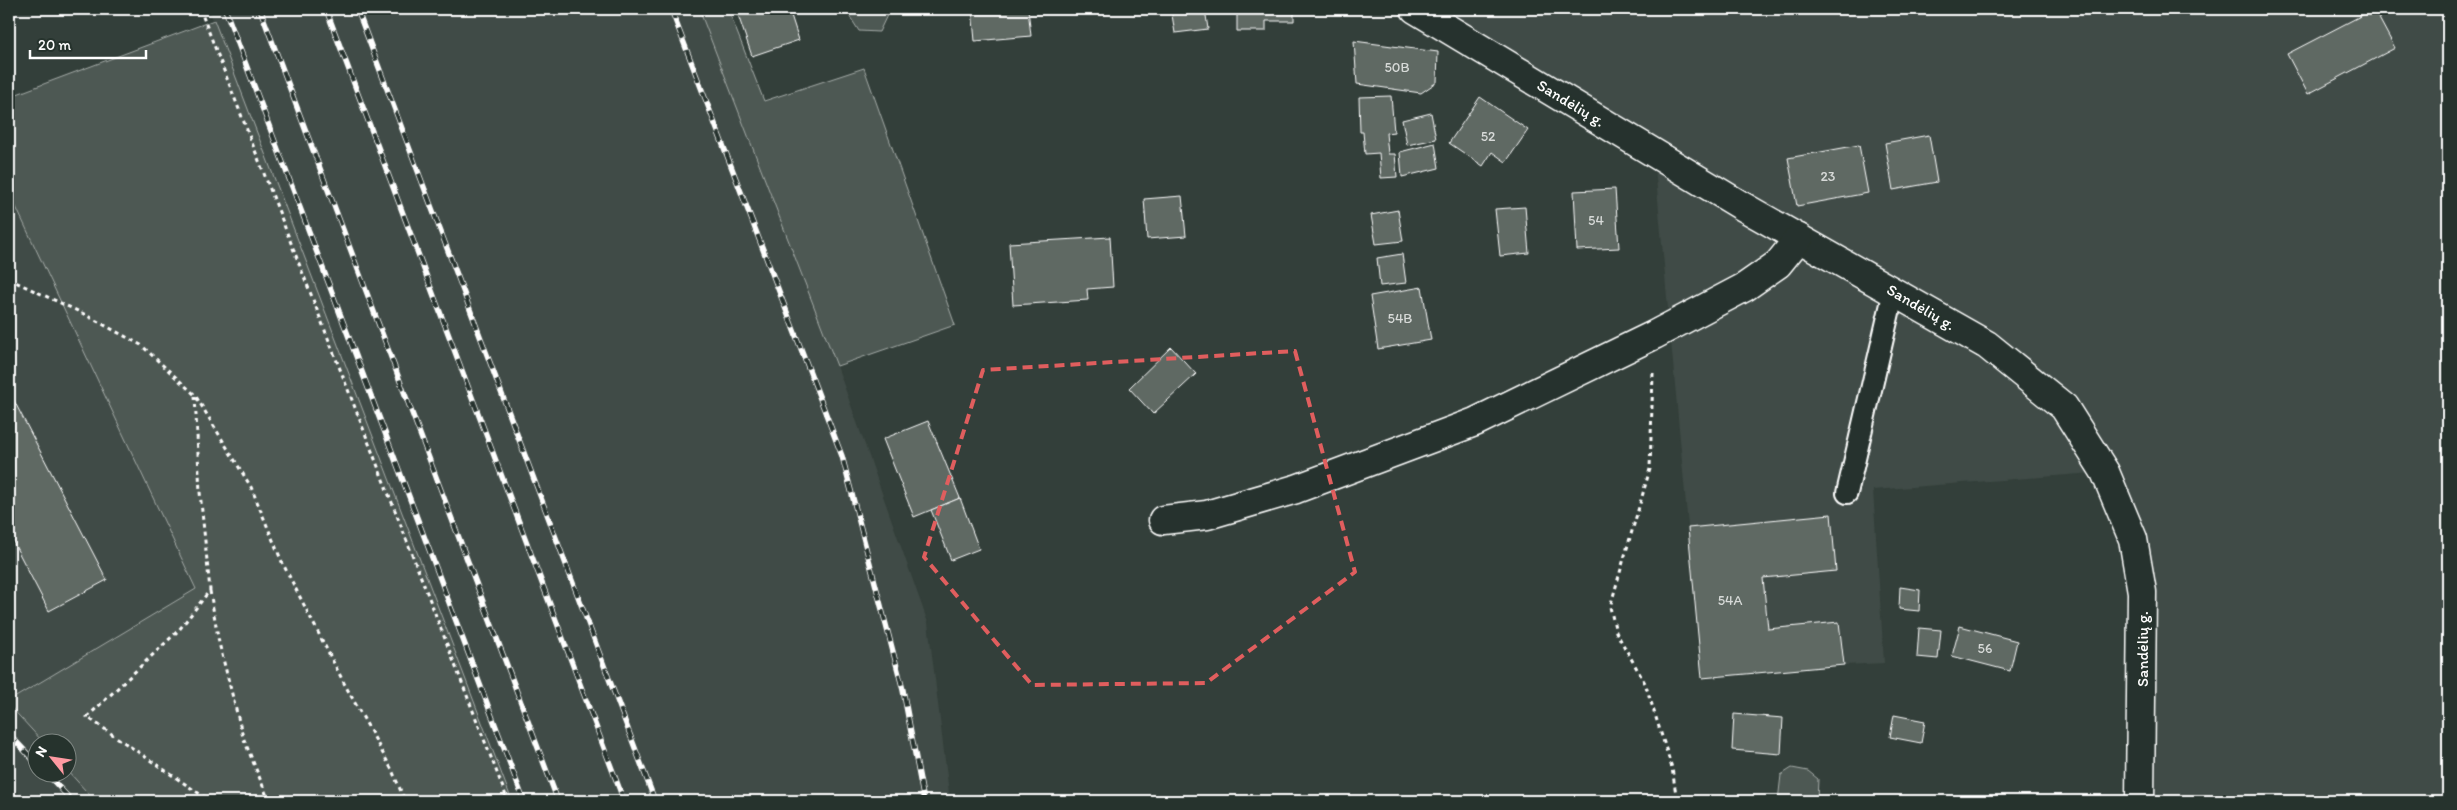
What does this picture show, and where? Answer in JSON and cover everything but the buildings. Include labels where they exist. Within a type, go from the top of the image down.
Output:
[{"type":"street","name":"Sandėlių g.","points":[[1415,9],[1733,201],[1986,345],[2064,407],[2105,472],[2133,539],[2142,592],[2140,801]]},
{"type":"street","points":[[1163,520],[1207,515],[1296,489],[1475,422],[1654,335],[1745,287],[1778,264],[1799,238]]},
{"type":"lane","points":[[1847,493],[1894,291]]},
{"type":"path","points":[[200,9],[508,801]]},
{"type":"path","points":[[9,278],[82,313],[141,345],[196,395],[252,487],[282,562],[344,684],[392,770],[405,801]]},
{"type":"path","points":[[1654,335],[1650,469],[1610,607],[1616,632],[1645,684],[1672,768],[1678,801]]},
{"type":"path","points":[[196,395],[200,492],[210,590],[219,643],[242,737],[269,801]]},
{"type":"path","points":[[210,590],[179,630],[87,717],[210,801]]},
{"type":"highlighted area","points":[[1295,351],[1355,572],[1206,683],[1032,685],[924,557],[983,370]]},
{"type":"shaded area","points":[[209,9],[699,9],[837,366],[928,623],[950,801],[512,801]]},
{"type":"shaded area","points":[[699,9],[728,9],[764,101],[864,68],[955,325],[837,366]]},
{"type":"shaded area","points":[[845,9],[890,9],[879,32],[859,31]]},
{"type":"shaded area","points":[[1414,9],[2448,9],[2448,801],[2140,801],[2142,592],[2105,472],[1873,490],[1884,663],[1702,678],[1654,156]]},
{"type":"shaded area","points":[[214,20],[512,801],[95,801],[78,782],[78,732],[34,732],[9,705],[9,701],[196,589],[9,192],[9,97]]},
{"type":"shaded area","points":[[9,192],[196,589],[9,701]]},
{"type":"shaded area","points":[[9,705],[34,732],[28,732],[28,782],[78,782],[95,801],[26,801],[9,782]]},
{"type":"shaded area","points":[[1792,768],[1808,771],[1818,779],[1817,801],[1778,801],[1781,775]]},
{"type":"railway","points":[[225,9],[524,801]]},
{"type":"railway","points":[[260,9],[558,801]]},
{"type":"railway","points":[[326,9],[624,801]]},
{"type":"railway","points":[[357,9],[655,801]]},
{"type":"railway","points":[[671,9],[842,456],[903,690],[924,801]]},
{"type":"railway","points":[[9,734],[28,754]]},
{"type":"railway","points":[[54,782],[72,801]]}]
